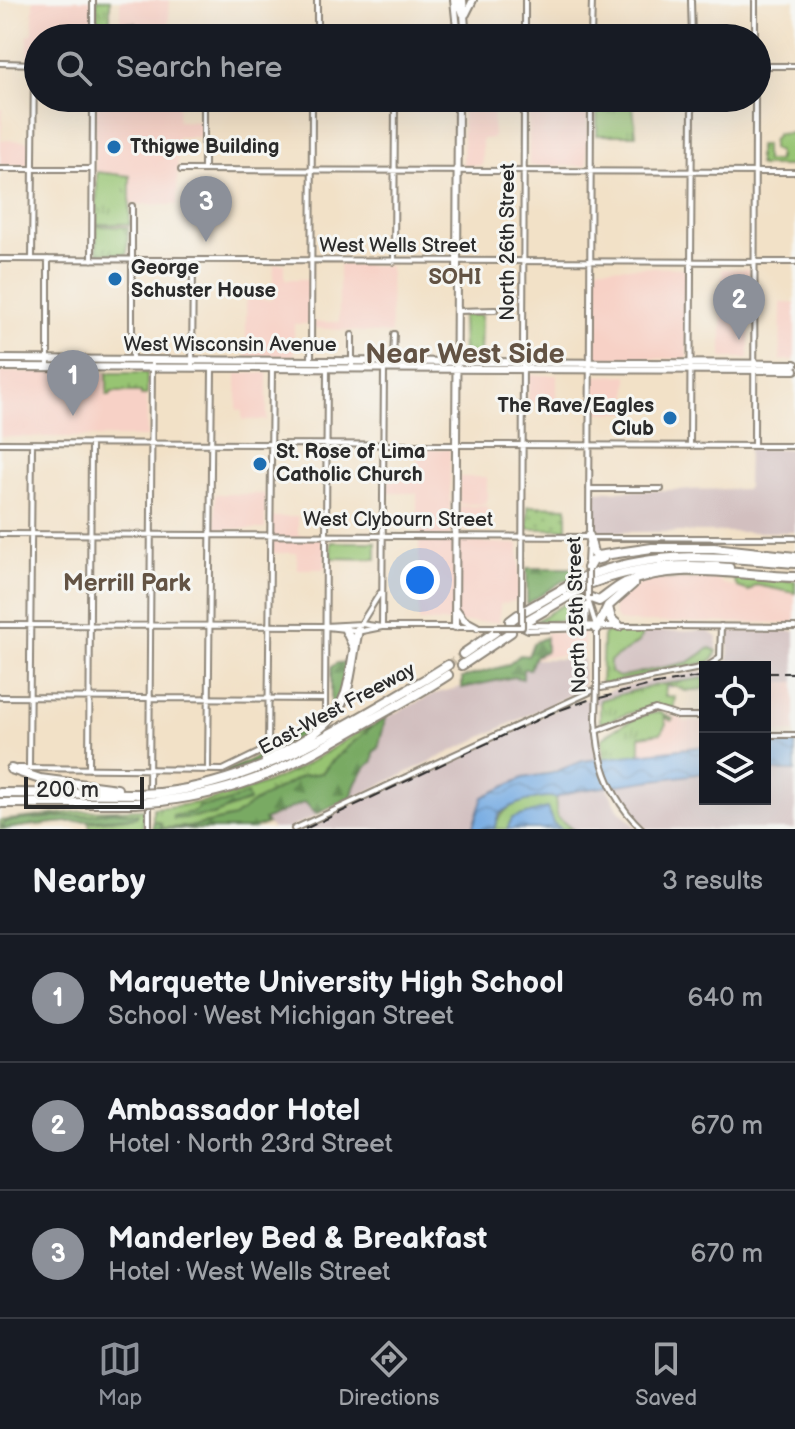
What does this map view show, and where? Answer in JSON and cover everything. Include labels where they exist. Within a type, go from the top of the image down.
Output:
[{"type":"highway","points":[[589,536],[594,555],[652,548],[714,548],[795,557]]},
{"type":"highway","points":[[588,577],[592,561],[615,554]]},
{"type":"highway","points":[[523,621],[588,577],[636,561],[675,556],[795,563]]},
{"type":"highway","points":[[588,577],[677,565],[795,576]]},
{"type":"highway","points":[[588,597],[599,601],[624,584],[657,575],[702,572],[795,576]]},
{"type":"highway","points":[[597,626],[608,606],[630,586],[657,575]]},
{"type":"highway","points":[[608,606],[610,617],[619,626]]},
{"type":"highway","points":[[241,776],[327,723],[339,708],[345,695],[360,627]]},
{"type":"highway","points":[[463,654],[494,629]]},
{"type":"highway","points":[[346,630],[354,647]]},
{"type":"highway","points":[[462,665],[511,632]]},
{"type":"highway","name":"East-West Freeway","points":[[160,797],[241,776],[298,751],[448,665]]},
{"type":"highway","name":"East-West Freeway","points":[[0,803],[136,799],[216,792],[267,777],[448,675]]},
{"type":"highway","points":[[11,769],[46,780],[136,799]]},
{"type":"highway","name":"East-West Freeway","points":[[0,793],[136,799]]},
{"type":"main road","points":[[463,24],[473,0]]},
{"type":"main road","points":[[456,1],[465,17]]},
{"type":"main road","points":[[456,1],[458,24]]},
{"type":"main road","points":[[455,627],[458,112]]},
{"type":"main road","name":"West Wisconsin Avenue","points":[[0,359],[27,364]]},
{"type":"main road","name":"West Wisconsin Avenue","points":[[48,364],[132,360],[152,364]]},
{"type":"main road","name":"West Wisconsin Avenue","points":[[192,364],[212,368],[311,361],[327,365]]},
{"type":"main road","points":[[384,369],[397,361]]},
{"type":"main road","name":"West Wisconsin Avenue","points":[[0,367],[27,364],[352,365],[397,361],[456,365],[690,366],[795,370]]},
{"type":"main road","name":"West Wisconsin Avenue","points":[[753,367],[795,364]]},
{"type":"main road","name":"West Wisconsin Avenue","points":[[352,365],[384,369],[456,365]]},
{"type":"main road","points":[[455,606],[461,617],[477,627]]},
{"type":"street","points":[[93,0],[93,24]]},
{"type":"street","points":[[317,0],[317,24]]},
{"type":"street","points":[[525,0],[525,24]]},
{"type":"street","points":[[591,24],[592,0]]},
{"type":"street","points":[[691,0],[692,24]]},
{"type":"street","points":[[755,0],[755,24]]},
{"type":"street","points":[[0,63],[24,64]]},
{"type":"street","points":[[771,66],[795,66]]},
{"type":"street","points":[[32,259],[35,112]]},
{"type":"street","points":[[92,260],[93,112]]},
{"type":"street","points":[[204,112],[204,170]]},
{"type":"street","points":[[311,361],[312,112]]},
{"type":"street","points":[[394,262],[395,112]]},
{"type":"street","name":"North 26th Street","points":[[523,621],[524,112]]},
{"type":"street","name":"North 25th Street","points":[[591,112],[588,597],[597,626],[599,686],[596,731],[612,792],[625,812],[642,829]]},
{"type":"street","points":[[690,446],[692,112]]},
{"type":"street","points":[[754,446],[755,112]]},
{"type":"street","points":[[0,169],[92,169]]},
{"type":"street","points":[[181,170],[795,172]]},
{"type":"street","points":[[132,206],[132,360]]},
{"type":"street","name":"West Wells Street","points":[[0,259],[795,262]]},
{"type":"street","points":[[48,259],[48,364]]},
{"type":"street","points":[[192,364],[193,260]]},
{"type":"street","points":[[457,311],[495,310]]},
{"type":"street","points":[[394,334],[397,361]]},
{"type":"street","points":[[352,335],[352,365]]},
{"type":"street","points":[[149,829],[152,364]]},
{"type":"street","points":[[0,768],[223,770],[266,750],[269,742],[272,365]]},
{"type":"street","points":[[325,711],[327,365]]},
{"type":"street","points":[[208,770],[212,368]]},
{"type":"street","points":[[382,627],[384,369]]},
{"type":"street","points":[[0,443],[795,446]]},
{"type":"street","points":[[29,768],[32,444]]},
{"type":"street","points":[[89,769],[91,444]]},
{"type":"street","points":[[589,489],[661,489]]},
{"type":"street","name":"West Clybourn Street","points":[[0,534],[795,538]]},
{"type":"street","points":[[325,626],[346,630],[360,627],[381,590]]},
{"type":"street","points":[[586,624],[588,597]]},
{"type":"street","points":[[0,625],[494,629],[523,621],[597,626]]},
{"type":"street","points":[[523,621],[597,626],[795,627]]},
{"type":"street","points":[[715,661],[720,658],[721,626]]},
{"type":"street","points":[[599,686],[699,668]]},
{"type":"street","points":[[294,829],[594,690]]},
{"type":"street","points":[[0,697],[325,699]]},
{"type":"street","points":[[596,731],[655,709],[678,716],[699,716]]},
{"type":"street","points":[[771,735],[795,735]]},
{"type":"shaded area","points":[[33,0],[110,0],[110,23],[120,23],[120,0],[170,0],[169,24],[33,24]]},
{"type":"shaded area","points":[[3,109],[1,140],[30,141],[28,166],[0,166],[0,110]]},
{"type":"shaded area","points":[[95,112],[178,112],[178,121],[201,122],[201,137],[178,137],[177,205],[130,204],[130,226],[95,226]]},
{"type":"shaded area","points":[[463,112],[493,112],[493,138],[482,139],[482,165],[463,166]]},
{"type":"shaded area","points":[[529,112],[587,112],[587,166],[529,166]]},
{"type":"shaded area","points":[[274,264],[285,264],[285,279],[309,279],[308,324],[294,324],[294,357],[246,357],[246,299],[272,300]]},
{"type":"shaded area","points":[[339,264],[390,266],[391,334],[314,328],[314,322],[339,322]]},
{"type":"shaded area","points":[[593,268],[687,268],[687,359],[594,358]]},
{"type":"shaded area","points":[[722,269],[749,269],[749,358],[722,358]]},
{"type":"shaded area","points":[[781,303],[795,303],[795,360],[780,360]]},
{"type":"shaded area","points":[[0,372],[147,373],[147,437],[0,437]]},
{"type":"shaded area","points":[[237,373],[267,373],[267,420],[242,420],[242,410],[237,410]]},
{"type":"shaded area","points":[[529,375],[557,375],[557,402],[528,402]]},
{"type":"shaded area","points":[[628,375],[628,413],[593,413],[593,376]]},
{"type":"shaded area","points":[[418,448],[450,449],[450,541],[519,544],[519,600],[500,604],[499,622],[419,622],[419,529],[432,529],[432,516],[417,516],[417,493],[388,493],[388,480],[417,480]]},
{"type":"shaded area","points":[[748,449],[795,449],[795,532],[592,532],[592,491],[747,489]]},
{"type":"shaded area","points":[[459,477],[487,477],[487,504],[459,504]]},
{"type":"shaded area","points":[[215,494],[265,494],[265,529],[215,529]]},
{"type":"shaded area","points":[[459,506],[488,506],[488,531],[460,530]]},
{"type":"shaded area","points":[[270,517],[298,517],[298,535],[326,536],[325,569],[297,569],[297,553],[270,553]]},
{"type":"shaded area","points":[[712,576],[724,584],[749,591],[756,585],[795,593],[795,623],[628,622],[618,621],[613,612],[615,602],[640,583]]},
{"type":"shaded area","points":[[708,631],[717,637],[717,651],[709,661],[699,661],[699,664],[601,685],[602,635],[605,632]]},
{"type":"shaded area","points":[[795,631],[795,682],[771,682],[771,661],[728,661],[729,632]]},
{"type":"shaded area","points":[[546,632],[584,632],[584,656],[533,659],[539,652],[546,651]]},
{"type":"shaded area","points":[[533,659],[584,659],[583,689],[288,829],[273,829],[264,820],[305,802],[385,718],[434,694],[530,669]]},
{"type":"shaded area","points":[[699,672],[699,685],[594,704],[597,760],[523,778],[483,797],[472,829],[300,829],[563,706],[629,685]]},
{"type":"shaded area","points":[[771,675],[795,675],[795,732],[771,732]]},
{"type":"shaded area","points":[[663,713],[683,719],[682,722],[699,722],[699,747],[640,755],[640,736],[662,732],[666,724]]},
{"type":"shaded area","points":[[771,771],[795,771],[795,829],[647,829],[624,805],[613,785],[699,774],[699,805],[771,805]]},
{"type":"shaded area","points":[[606,786],[619,810],[638,829],[572,829],[557,817],[555,798]]},
{"type":"green space","points":[[97,0],[110,0],[110,23],[136,24],[97,24]]},
{"type":"green space","points":[[597,112],[634,112],[636,135],[597,135]]},
{"type":"green space","points":[[795,133],[795,166],[760,166],[759,163],[758,166],[758,146],[765,145],[765,161],[778,161],[778,152],[772,149],[772,141],[777,134]]},
{"type":"green space","points":[[97,172],[130,176],[130,226],[96,224]]},
{"type":"green space","points":[[96,226],[128,227],[127,254],[97,253]]},
{"type":"green space","points":[[462,315],[481,315],[480,356],[463,354]]},
{"type":"green space","points":[[107,373],[147,373],[147,395],[141,395],[141,392],[111,392],[107,395]]},
{"type":"green space","points":[[528,506],[567,507],[567,529],[528,529]]},
{"type":"green space","points":[[331,542],[376,542],[376,559],[331,558]]},
{"type":"green space","points":[[527,568],[583,568],[583,574],[563,581],[527,604]]},
{"type":"green space","points":[[697,573],[795,581],[795,593],[756,585],[749,591],[737,587],[733,577],[654,579]]},
{"type":"green space","points":[[583,592],[582,621],[536,621]]},
{"type":"green space","points":[[607,632],[643,632],[639,642],[610,661],[610,672],[619,677],[689,662],[710,648],[717,651],[710,661],[601,685],[603,636]]},
{"type":"green space","points":[[546,637],[546,651],[535,656],[530,669],[523,669],[523,679],[514,677],[462,688],[462,678],[508,665],[520,655],[528,656],[533,643]]},
{"type":"green space","points":[[337,663],[347,663],[343,691],[323,721],[278,753],[228,774],[226,771],[282,743],[331,706],[331,667]]},
{"type":"green space","points":[[699,679],[699,690],[685,691],[676,686],[666,686],[665,696],[675,697],[673,712],[646,709],[600,723],[600,700],[652,686]]},
{"type":"green space","points":[[660,712],[673,719],[671,721],[664,716],[666,724],[661,733],[640,736],[640,755],[604,759],[602,739],[621,725]]},
{"type":"green space","points":[[386,717],[373,761],[359,777],[352,797],[316,814],[305,802],[264,820],[267,824],[252,829],[162,829],[190,827],[234,817],[254,802],[302,776],[322,773],[352,743]]},
{"type":"green space","points":[[370,726],[322,773],[302,776],[254,802],[235,817],[190,827],[162,828],[161,823],[153,821],[153,808],[211,800],[266,783],[301,767]]},
{"type":"green space","points":[[247,794],[249,801],[213,815],[174,819],[173,816],[194,812],[200,806],[224,803]]},
{"type":"green space","points":[[547,795],[555,798],[557,817],[572,829],[494,829],[508,809]]},
{"type":"green space","points":[[143,809],[143,829],[90,829],[89,822],[136,817],[55,816],[6,822],[2,826],[5,829],[0,829],[0,821],[84,811]]},
{"type":"green space","points":[[112,811],[138,814],[136,817],[5,829],[2,826],[17,820]]},
{"type":"green space","points":[[153,821],[161,823],[162,829],[153,829]]},
{"type":"water","points":[[795,743],[795,771],[771,771],[771,744]]},
{"type":"water","points":[[699,747],[699,774],[534,799],[502,812],[494,829],[472,829],[483,797],[523,778],[552,773],[583,761]]},
{"type":"water","points":[[547,808],[553,823],[562,829],[507,829],[512,818]]},
{"type":"tunnel","points":[[448,665],[463,654]]},
{"type":"railway","points":[[771,673],[795,673]]},
{"type":"railway","points":[[600,698],[699,677]]},
{"type":"railway","points":[[462,755],[552,713],[594,698]]},
{"type":"railway","points":[[305,829],[447,762]]},
{"type":"place","name":"Tthigwe Building","points":[[114,147]]},
{"type":"place","name":"Manderley Bed & Breakfast","points":[[206,242]]},
{"type":"place","name":"George Schuster House","points":[[115,279]]},
{"type":"place","name":"Ambassador Hotel","points":[[739,340]]},
{"type":"place","name":"Marquette University High School","points":[[73,416]]},
{"type":"place","name":"The Rave/Eagles Club","points":[[670,418]]},
{"type":"place","name":"St. Rose of Lima Catholic Church","points":[[260,464]]},
{"type":"district","name":"SOHI","points":[[455,277]]},
{"type":"district","name":"Near West Side","points":[[465,354]]},
{"type":"district","name":"Merrill Park","points":[[127,583]]}]
